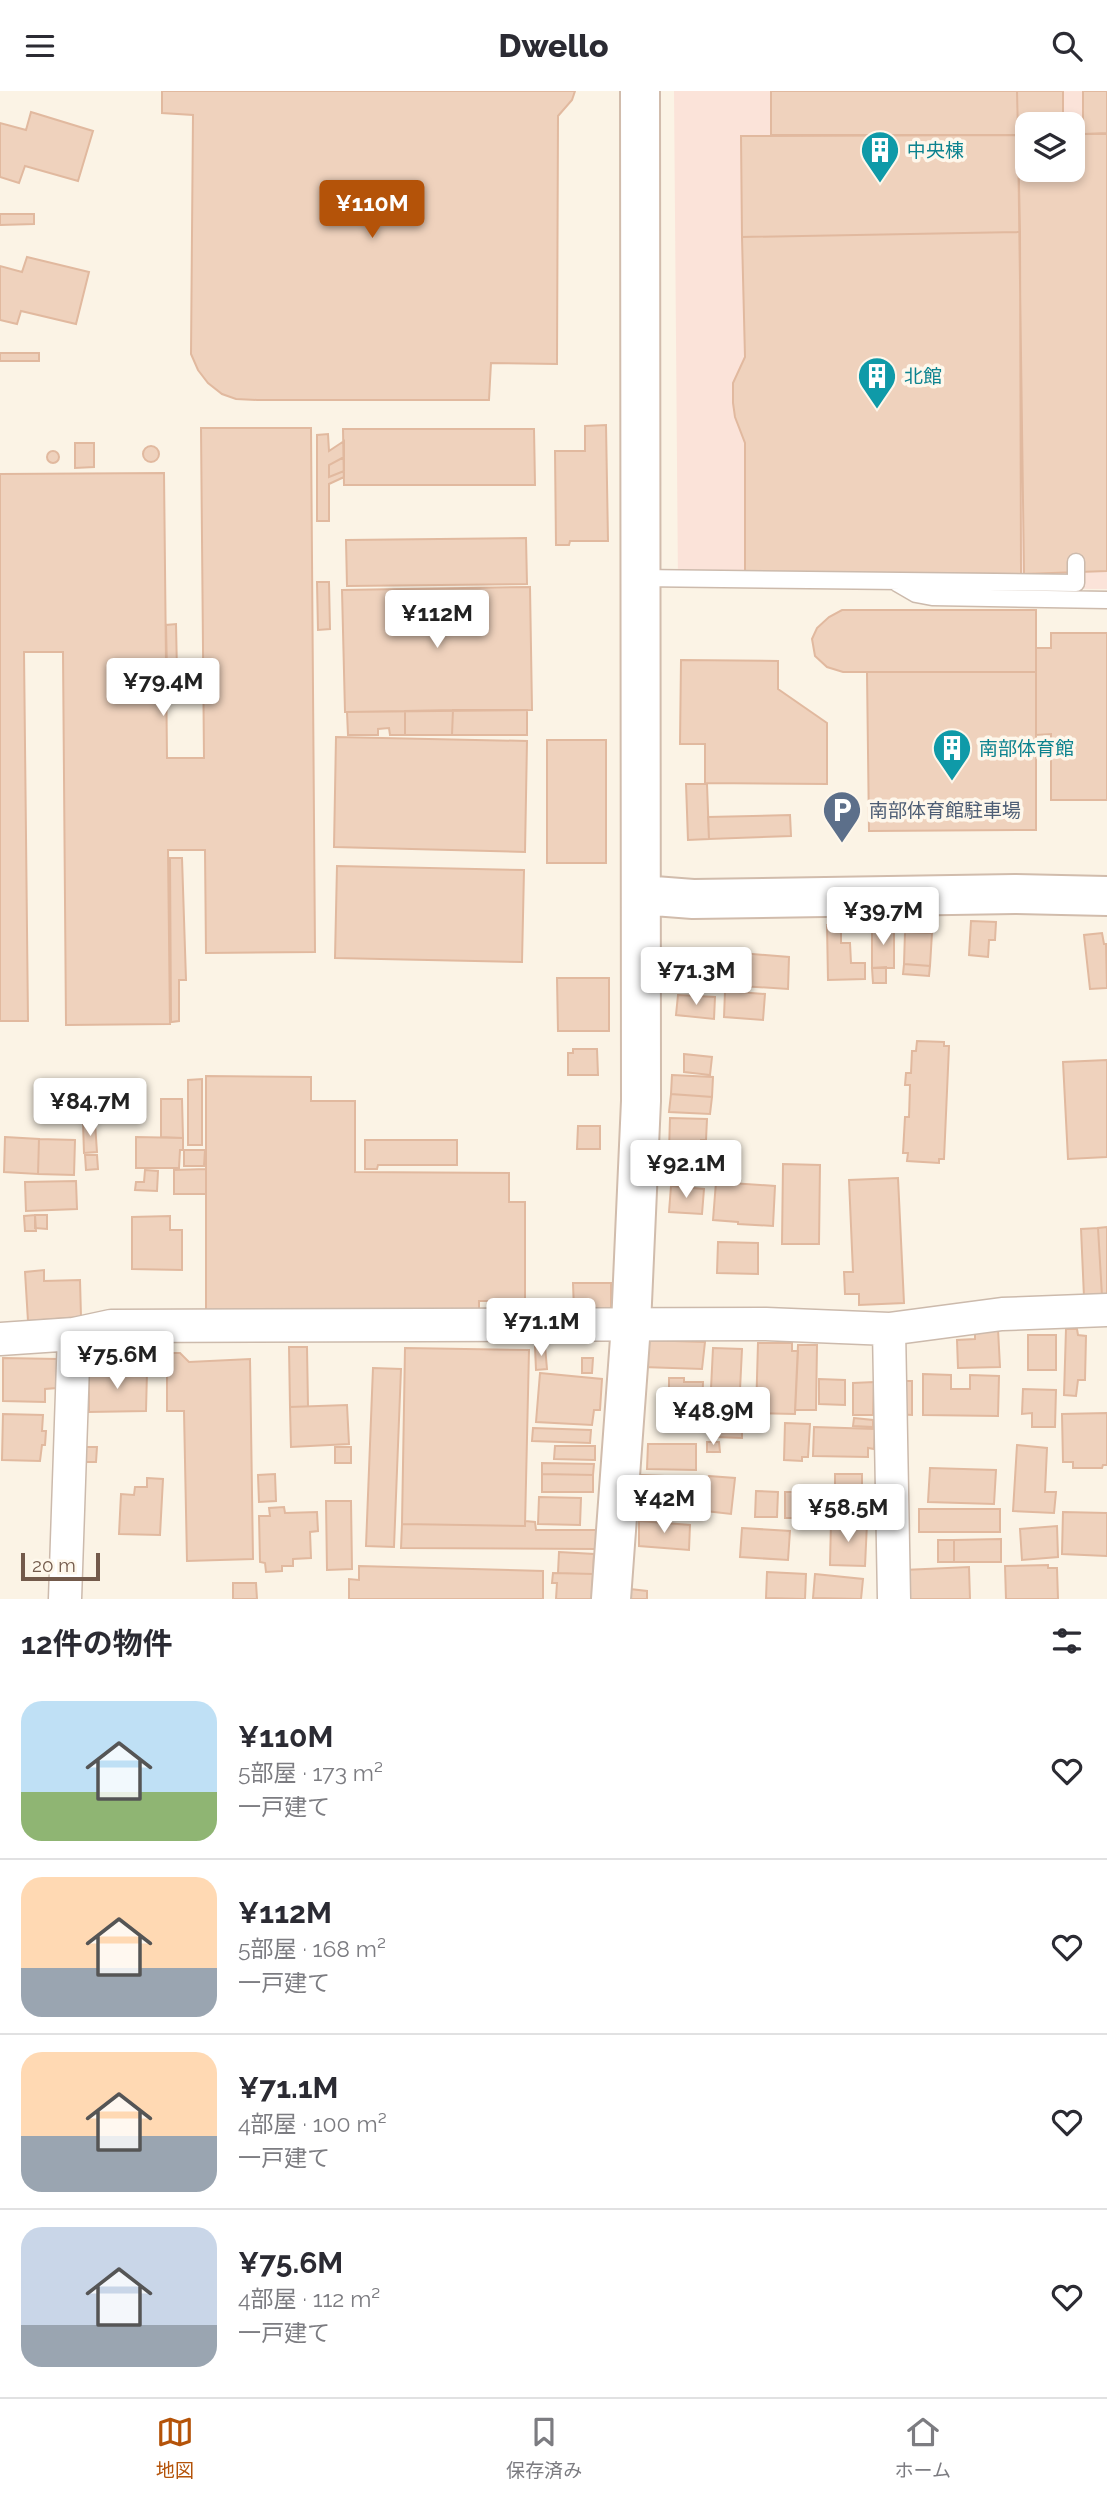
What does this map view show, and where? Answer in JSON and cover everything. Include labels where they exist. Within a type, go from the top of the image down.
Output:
[{"type":"street","points":[[611,1599],[631,1325],[641,1101],[640,91]]},
{"type":"street","points":[[641,895],[692,899],[1015,894],[1107,896]]},
{"type":"street","points":[[0,1339],[74,1334],[111,1326],[766,1324],[888,1329],[1002,1314],[1107,1310]]},
{"type":"street","points":[[888,1329],[894,1599]]},
{"type":"street","points":[[65,1599],[74,1334]]},
{"type":"lane","points":[[639,578],[1076,583],[1076,568]]},
{"type":"lane","points":[[895,582],[916,594],[932,597],[1107,600]]},
{"type":"shaded area","points":[[674,91],[1107,91],[1107,589],[678,587]]},
{"type":"building","points":[[162,91],[575,91],[572,100],[558,116],[557,364],[491,363],[489,400],[257,400],[236,399],[222,394],[208,383],[191,354],[193,115],[162,113]]},
{"type":"building","points":[[771,91],[1017,91],[1015,135],[771,135]]},
{"type":"building","points":[[1017,91],[1063,91],[1063,112],[1017,112]]},
{"type":"building","points":[[1083,91],[1107,91],[1107,133],[1085,134]]},
{"type":"building","points":[[31,112],[93,131],[78,181],[25,166],[19,183],[0,177],[0,123],[26,130]]},
{"type":"building","points":[[1085,134],[1107,134],[1107,571],[1024,574],[1019,182],[1085,182]]},
{"type":"building","name":"中央棟","points":[[1015,135],[1015,182],[1019,182],[1020,232],[742,237],[741,136]]},
{"type":"building","points":[[0,214],[34,214],[34,224],[0,225]]},
{"type":"building","name":"北館","points":[[1020,232],[1021,574],[745,572],[745,443],[735,417],[733,403],[733,383],[745,357],[742,237]]},
{"type":"building","points":[[27,257],[89,272],[76,324],[21,311],[17,324],[0,320],[0,266],[22,272]]},
{"type":"building","points":[[0,353],[39,353],[39,361],[0,361]]},
{"type":"building","points":[[606,425],[608,541],[570,541],[569,545],[556,545],[555,451],[585,451],[585,426]]},
{"type":"building","points":[[201,428],[311,428],[315,952],[206,953],[205,850],[168,850],[170,1024],[66,1025],[63,652],[24,652],[28,1021],[0,1021],[0,474],[164,473],[167,758],[204,758]]},
{"type":"building","points":[[343,429],[534,429],[535,485],[344,485]]},
{"type":"building","points":[[328,434],[329,451],[344,441],[344,457],[329,465],[329,477],[344,471],[344,477],[329,484],[329,521],[317,521],[317,435]]},
{"type":"building","points":[[75,443],[94,443],[94,467],[75,468]]},
{"type":"building","points":[[151,446],[159,454],[151,462],[143,454]]},
{"type":"building","points":[[53,451],[59,457],[53,463],[47,457]]},
{"type":"building","points":[[344,457],[344,471],[329,477],[329,465]]},
{"type":"building","points":[[526,538],[527,584],[347,586],[346,540]]},
{"type":"building","points":[[317,582],[329,582],[330,629],[318,630]]},
{"type":"building","points":[[530,587],[532,710],[345,712],[342,590]]},
{"type":"building","points":[[842,610],[1036,610],[1036,672],[843,672],[827,667],[815,656],[812,639],[817,628]]},
{"type":"building","points":[[176,624],[177,672],[167,673],[166,625]]},
{"type":"building","points":[[1051,633],[1107,633],[1107,800],[1051,800],[1051,734],[1036,735],[1036,648],[1051,648]]},
{"type":"building","points":[[681,660],[778,661],[778,689],[827,723],[827,784],[705,783],[705,744],[680,744]]},
{"type":"building","name":"南部体育館","points":[[867,672],[1036,672],[1036,830],[869,831]]},
{"type":"building","points":[[453,710],[527,710],[527,735],[452,735]]},
{"type":"building","points":[[453,710],[452,735],[405,735],[405,711]]},
{"type":"building","points":[[405,711],[405,735],[390,735],[389,728],[378,729],[378,735],[348,735],[347,712]]},
{"type":"building","points":[[336,737],[527,741],[525,852],[334,847]]},
{"type":"building","points":[[547,740],[606,740],[606,863],[547,863]]},
{"type":"building","points":[[686,784],[707,784],[709,839],[688,840]]},
{"type":"building","points":[[790,815],[791,836],[709,839],[708,817]]},
{"type":"building","points":[[170,858],[182,858],[186,980],[179,980],[179,1021],[171,1022]]},
{"type":"building","points":[[337,866],[524,870],[522,962],[335,958]]},
{"type":"building","points":[[971,921],[996,922],[995,940],[989,940],[988,957],[969,955]]},
{"type":"building","points":[[906,924],[933,926],[932,933],[905,932]]},
{"type":"building","points":[[827,925],[841,925],[841,943],[850,943],[851,963],[865,963],[865,979],[828,980]]},
{"type":"building","points":[[872,925],[894,925],[894,968],[872,968]]},
{"type":"building","points":[[905,932],[932,933],[930,966],[904,964]]},
{"type":"building","points":[[1102,933],[1106,944],[1107,988],[1090,989],[1084,935]]},
{"type":"building","points":[[729,952],[789,957],[788,989],[725,985]]},
{"type":"building","points":[[680,954],[699,956],[698,964],[679,962]]},
{"type":"building","points":[[699,959],[717,961],[715,980],[684,977],[685,963],[698,964]]},
{"type":"building","points":[[904,964],[930,966],[929,976],[903,974]]},
{"type":"building","points":[[886,967],[886,983],[873,983],[872,968]]},
{"type":"building","points":[[557,978],[609,978],[609,1031],[558,1031]]},
{"type":"building","points":[[725,991],[765,994],[763,1020],[724,1017]]},
{"type":"building","points":[[678,995],[715,997],[714,1019],[676,1015]]},
{"type":"building","points":[[917,1041],[944,1042],[944,1046],[949,1046],[944,1159],[939,1159],[939,1163],[907,1161],[908,1153],[903,1153],[905,1117],[909,1117],[910,1085],[905,1085],[906,1073],[911,1073],[912,1051],[916,1051]]},
{"type":"building","points":[[573,1049],[597,1049],[598,1075],[568,1075],[568,1053],[573,1053]]},
{"type":"building","points":[[684,1054],[712,1057],[710,1075],[684,1072]]},
{"type":"building","points":[[1107,1060],[1107,1157],[1068,1159],[1063,1062]]},
{"type":"building","points":[[672,1075],[713,1077],[712,1097],[671,1094]]},
{"type":"building","points":[[206,1076],[311,1077],[311,1101],[355,1101],[355,1172],[509,1173],[509,1202],[525,1202],[525,1301],[479,1301],[479,1315],[206,1314]]},
{"type":"building","points":[[202,1079],[202,1145],[188,1145],[188,1080]]},
{"type":"building","points":[[671,1094],[712,1097],[710,1114],[669,1112]]},
{"type":"building","points":[[161,1099],[182,1099],[183,1138],[161,1137]]},
{"type":"building","points":[[670,1118],[707,1119],[706,1140],[701,1140],[700,1152],[669,1151]]},
{"type":"building","points":[[83,1123],[95,1123],[97,1152],[84,1153]]},
{"type":"building","points":[[578,1126],[600,1126],[600,1149],[577,1149]]},
{"type":"building","points":[[5,1137],[39,1139],[38,1174],[4,1172]]},
{"type":"building","points":[[136,1137],[183,1138],[179,1168],[136,1168]]},
{"type":"building","points":[[39,1139],[75,1140],[74,1175],[38,1174]]},
{"type":"building","points":[[365,1140],[457,1140],[457,1165],[378,1165],[377,1169],[365,1169]]},
{"type":"building","points":[[184,1150],[205,1150],[204,1166],[184,1166]]},
{"type":"building","points":[[85,1155],[97,1155],[98,1169],[86,1170]]},
{"type":"building","points":[[669,1156],[700,1158],[698,1184],[667,1182]]},
{"type":"building","points":[[783,1164],[820,1165],[819,1244],[782,1244]]},
{"type":"building","points":[[206,1169],[206,1194],[174,1194],[174,1170]]},
{"type":"building","points":[[145,1170],[158,1171],[157,1191],[135,1190],[136,1182],[144,1182]]},
{"type":"building","points":[[898,1178],[904,1303],[859,1305],[859,1294],[845,1294],[844,1272],[853,1272],[849,1180]]},
{"type":"building","points":[[76,1181],[77,1209],[26,1211],[25,1182]]},
{"type":"building","points":[[716,1182],[775,1186],[773,1226],[713,1220]]},
{"type":"building","points":[[671,1186],[704,1189],[702,1214],[669,1212]]},
{"type":"building","points":[[35,1215],[47,1215],[47,1229],[35,1228]]},
{"type":"building","points":[[35,1215],[36,1231],[25,1231],[24,1216]]},
{"type":"building","points":[[170,1216],[170,1230],[182,1230],[182,1270],[132,1269],[132,1217]]},
{"type":"building","points":[[1107,1227],[1107,1296],[1102,1296],[1098,1228]]},
{"type":"building","points":[[1098,1228],[1102,1296],[1084,1297],[1081,1229]]},
{"type":"building","points":[[718,1242],[758,1243],[758,1274],[717,1273]]},
{"type":"building","points":[[44,1270],[44,1281],[80,1280],[81,1317],[28,1321],[25,1272]]},
{"type":"building","points":[[573,1283],[611,1283],[611,1311],[574,1311]]},
{"type":"building","points":[[998,1329],[1000,1367],[958,1368],[957,1340],[975,1339],[975,1331]]},
{"type":"building","points":[[1066,1329],[1077,1329],[1078,1335],[1086,1336],[1085,1380],[1078,1380],[1076,1396],[1064,1395]]},
{"type":"building","points":[[1028,1335],[1056,1335],[1056,1370],[1028,1370]]},
{"type":"building","points":[[644,1340],[705,1342],[702,1369],[643,1367]]},
{"type":"building","points":[[758,1343],[792,1343],[792,1351],[798,1351],[795,1414],[756,1413]]},
{"type":"building","points":[[798,1345],[817,1345],[816,1410],[795,1410]]},
{"type":"building","points":[[545,1346],[547,1369],[536,1370],[535,1347]]},
{"type":"building","points":[[289,1347],[307,1347],[308,1407],[290,1407]]},
{"type":"building","points":[[405,1348],[529,1350],[525,1526],[402,1524]]},
{"type":"building","points":[[713,1348],[742,1349],[740,1390],[711,1389]]},
{"type":"building","points":[[173,1353],[180,1353],[189,1362],[250,1359],[253,1559],[187,1561],[184,1411],[167,1411],[167,1362]]},
{"type":"building","points":[[3,1358],[57,1359],[57,1388],[45,1389],[45,1402],[3,1401]]},
{"type":"building","points":[[582,1358],[593,1358],[592,1373],[582,1373]]},
{"type":"building","points":[[89,1367],[107,1367],[107,1373],[147,1372],[146,1411],[89,1412]]},
{"type":"building","points":[[373,1368],[401,1369],[394,1547],[366,1546]]},
{"type":"building","points":[[540,1373],[602,1379],[600,1410],[594,1410],[592,1425],[536,1422]]},
{"type":"building","points":[[923,1374],[951,1375],[951,1389],[970,1389],[970,1375],[999,1376],[998,1416],[923,1415]]},
{"type":"building","points":[[669,1378],[684,1378],[684,1382],[703,1382],[702,1411],[669,1411]]},
{"type":"building","points":[[819,1379],[845,1380],[845,1405],[819,1404]]},
{"type":"building","points":[[895,1381],[912,1381],[912,1415],[895,1414]]},
{"type":"building","points":[[874,1382],[873,1415],[853,1415],[853,1383]]},
{"type":"building","points":[[1023,1389],[1056,1390],[1055,1427],[1032,1427],[1032,1413],[1022,1414]]},
{"type":"building","points":[[716,1395],[741,1397],[740,1412],[715,1411]]},
{"type":"building","points":[[347,1405],[349,1444],[291,1447],[290,1407]]},
{"type":"building","points":[[1107,1413],[1107,1465],[1102,1468],[1073,1468],[1073,1462],[1063,1462],[1062,1414]]},
{"type":"building","points":[[3,1414],[43,1415],[42,1431],[46,1431],[40,1461],[2,1460]]},
{"type":"building","points":[[716,1415],[742,1416],[742,1438],[715,1437]]},
{"type":"building","points":[[854,1418],[873,1420],[873,1427],[853,1426]]},
{"type":"building","points":[[785,1423],[810,1424],[808,1457],[802,1457],[802,1461],[784,1460]]},
{"type":"building","points":[[814,1427],[875,1429],[874,1449],[868,1448],[868,1457],[813,1456]]},
{"type":"building","points":[[533,1428],[591,1430],[590,1443],[532,1441]]},
{"type":"building","points":[[707,1442],[719,1442],[720,1452],[707,1452]]},
{"type":"building","points":[[648,1444],[696,1444],[696,1470],[647,1469]]},
{"type":"building","points":[[1017,1445],[1047,1448],[1045,1492],[1056,1492],[1054,1513],[1013,1511]]},
{"type":"building","points":[[555,1446],[595,1446],[595,1460],[554,1459]]},
{"type":"building","points":[[81,1447],[97,1447],[96,1462],[81,1462]]},
{"type":"building","points":[[335,1447],[351,1447],[351,1463],[335,1463]]},
{"type":"building","points":[[542,1463],[594,1464],[593,1475],[542,1474]]},
{"type":"building","points":[[930,1468],[996,1470],[994,1504],[928,1502]]},
{"type":"building","points":[[275,1474],[276,1501],[259,1502],[258,1475]]},
{"type":"building","points":[[542,1474],[593,1475],[593,1492],[542,1492]]},
{"type":"building","points":[[835,1474],[862,1474],[862,1513],[835,1513]]},
{"type":"building","points":[[640,1475],[689,1477],[689,1492],[701,1492],[700,1513],[635,1510],[636,1483],[640,1483]]},
{"type":"building","points":[[709,1476],[735,1478],[731,1514],[706,1511]]},
{"type":"building","points":[[147,1478],[163,1479],[160,1535],[119,1534],[121,1494],[134,1495],[135,1487],[147,1487]]},
{"type":"building","points":[[756,1491],[778,1492],[777,1517],[755,1517]]},
{"type":"building","points":[[785,1492],[819,1492],[818,1518],[785,1518]]},
{"type":"building","points":[[539,1497],[581,1498],[580,1525],[538,1524]]},
{"type":"building","points":[[326,1501],[351,1501],[352,1569],[327,1570]]},
{"type":"building","points":[[284,1507],[285,1513],[317,1512],[318,1531],[310,1532],[311,1558],[293,1559],[293,1566],[282,1566],[282,1571],[266,1572],[265,1563],[260,1562],[259,1516],[270,1516],[269,1508]]},
{"type":"building","points":[[919,1509],[1000,1509],[1000,1532],[919,1532]]},
{"type":"building","points":[[1063,1512],[1107,1513],[1107,1556],[1062,1554]]},
{"type":"building","points":[[525,1521],[535,1522],[536,1530],[597,1530],[597,1549],[401,1548],[402,1524],[525,1526]]},
{"type":"building","points":[[639,1521],[690,1525],[689,1550],[639,1546]]},
{"type":"building","points":[[831,1522],[867,1523],[865,1566],[830,1565]]},
{"type":"building","points":[[1057,1526],[1058,1557],[1022,1560],[1020,1529]]},
{"type":"building","points":[[742,1528],[790,1531],[788,1560],[740,1557]]},
{"type":"building","points":[[1001,1539],[1001,1562],[954,1562],[954,1540]]},
{"type":"building","points":[[938,1540],[954,1540],[954,1562],[938,1562]]},
{"type":"building","points":[[559,1552],[594,1554],[593,1574],[558,1573]]},
{"type":"building","points":[[1048,1565],[1048,1568],[1057,1568],[1058,1599],[1006,1599],[1005,1566]]},
{"type":"building","points":[[359,1566],[543,1571],[543,1599],[349,1599],[349,1579],[359,1580]]},
{"type":"building","points":[[969,1567],[970,1599],[906,1599],[904,1570]]},
{"type":"building","points":[[767,1572],[806,1574],[805,1599],[766,1598]]},
{"type":"building","points":[[553,1573],[593,1574],[592,1599],[556,1599],[557,1583],[552,1583]]},
{"type":"building","points":[[815,1574],[863,1579],[861,1599],[813,1598]]},
{"type":"building","points":[[233,1583],[256,1583],[257,1599],[233,1599]]},
{"type":"building","points":[[630,1589],[647,1591],[647,1599],[629,1599]]},
{"type":"place","name":"中央棟","points":[[880,184]]},
{"type":"place","name":"北館","points":[[877,410]]},
{"type":"place","name":"南部体育館","points":[[952,782]]},
{"type":"place","name":"南部体育館駐車場","points":[[842,844]]}]
